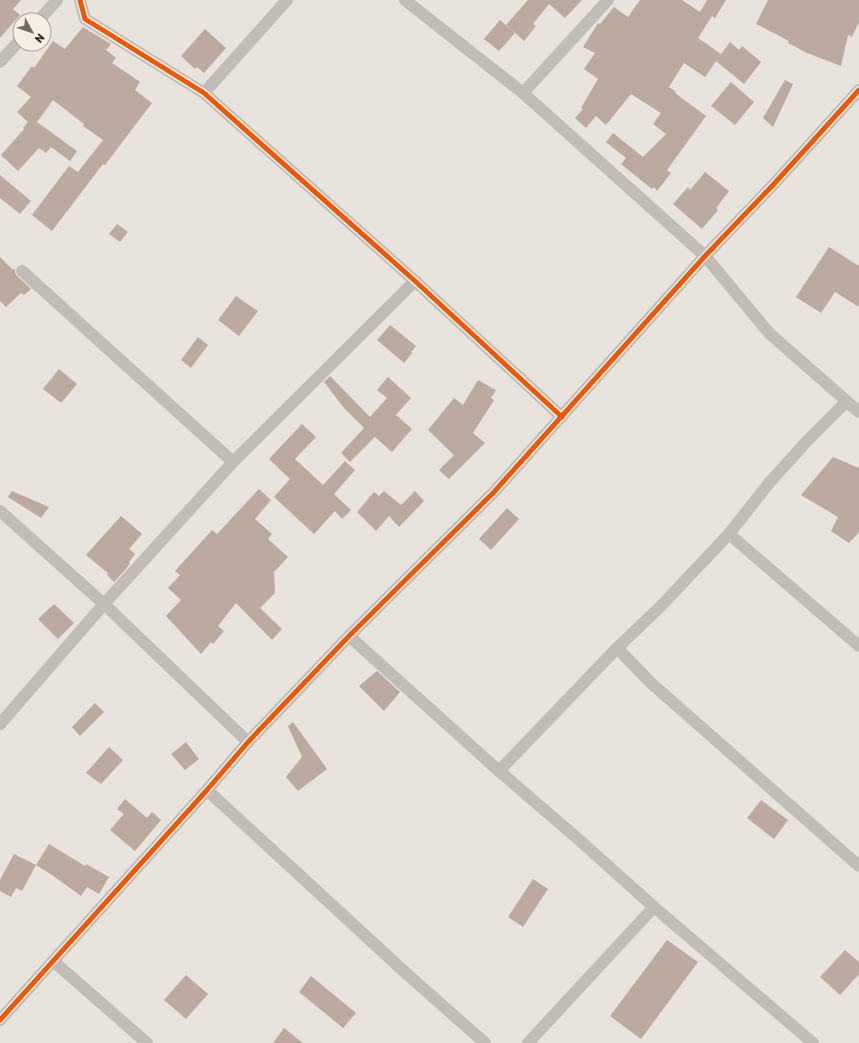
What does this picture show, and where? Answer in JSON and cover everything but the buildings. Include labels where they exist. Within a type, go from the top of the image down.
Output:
[{"type":"street","points":[[46,12],[57,0]]},
{"type":"street","points":[[80,0],[85,19],[204,93],[415,281],[562,417]]},
{"type":"street","points":[[204,93],[287,0]]},
{"type":"street","points":[[405,0],[523,93],[705,256],[769,333],[859,412]]},
{"type":"street","points":[[523,93],[608,0]]},
{"type":"street","points":[[0,62],[12,49]]},
{"type":"street","points":[[0,1020],[207,790],[248,742],[349,636],[494,492],[705,256],[858,93]]},
{"type":"street","points":[[22,271],[233,462]]},
{"type":"street","points":[[0,724],[104,604],[233,462],[415,281]]},
{"type":"street","points":[[498,771],[617,648],[660,607],[729,534],[768,483],[806,441],[847,401]]},
{"type":"street","points":[[0,511],[104,604],[248,742]]},
{"type":"street","points":[[729,534],[859,646]]},
{"type":"street","points":[[349,636],[498,771],[813,1043]]},
{"type":"street","points":[[617,648],[651,683],[859,866]]},
{"type":"street","points":[[207,790],[485,1043]]},
{"type":"street","points":[[528,1043],[654,907]]},
{"type":"street","points":[[53,961],[147,1043]]},
{"type":"cycle path","points":[[80,0],[85,19],[204,93],[415,281],[562,417]]},
{"type":"cycle path","points":[[0,1020],[207,790],[248,742],[349,636],[494,492],[705,256],[773,185],[859,90]]}]
